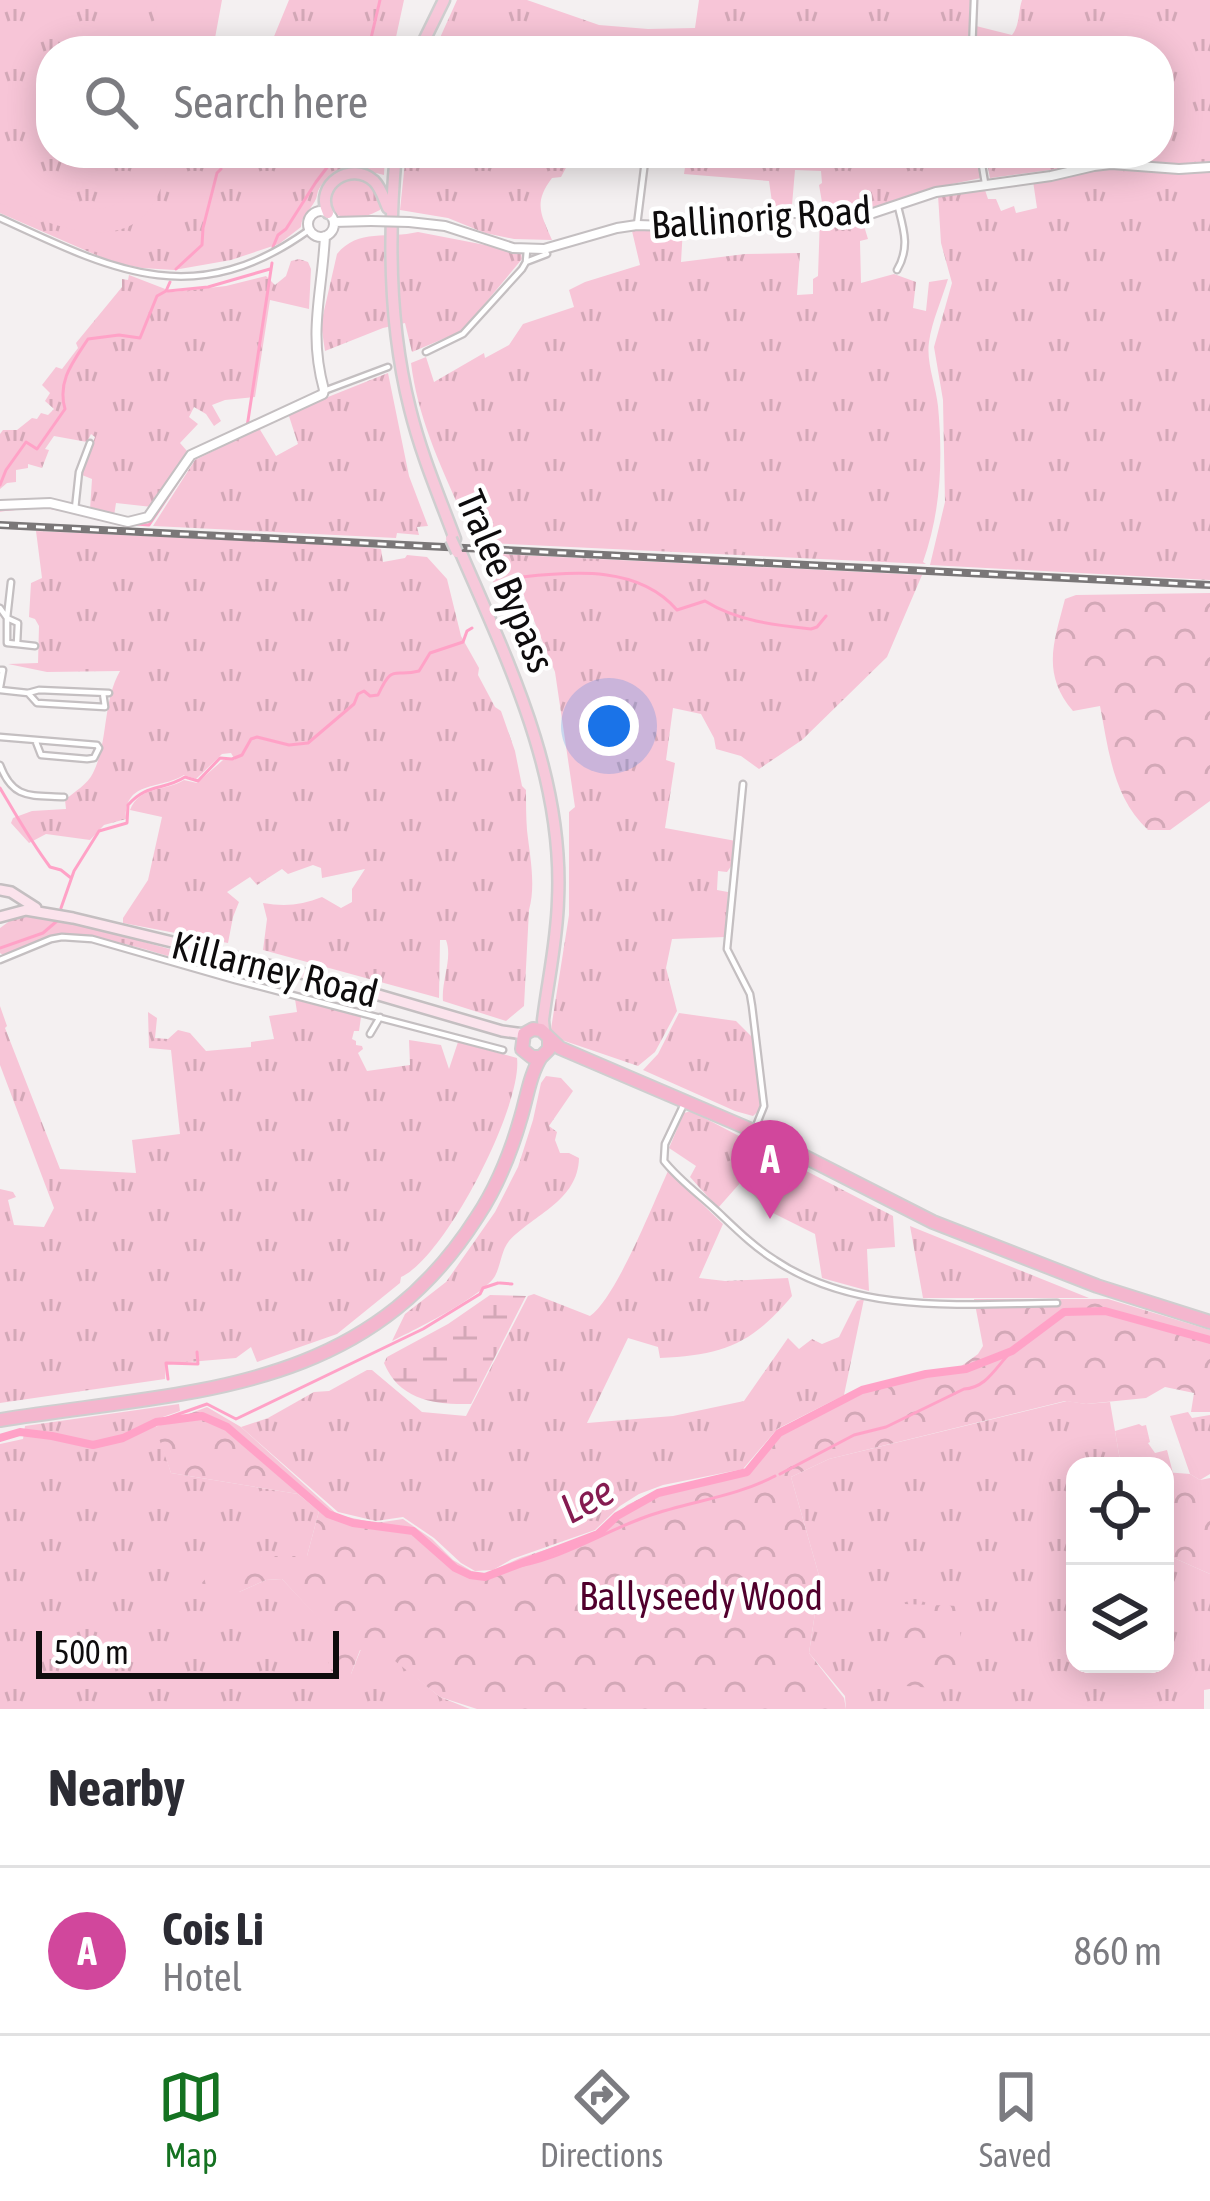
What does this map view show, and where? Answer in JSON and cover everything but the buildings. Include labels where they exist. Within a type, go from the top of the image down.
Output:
[{"type":"highway","points":[[536,1043],[686,1100],[933,1222],[1097,1286],[1210,1322]]},
{"type":"highway","name":"Tralee Bypass","points":[[0,1417],[256,1379],[323,1355],[399,1308],[435,1273],[479,1214],[507,1158],[535,1067],[536,1043]]},
{"type":"main road","points":[[430,36],[447,0]]},
{"type":"main road","name":"Tralee Bypass","points":[[392,168],[388,302],[398,382],[416,448],[513,687],[548,814],[552,918],[536,1043]]},
{"type":"main road","name":"Tralee Bypass","points":[[394,168],[398,350],[421,448],[456,546]]},
{"type":"main road","points":[[331,217],[323,198],[330,184],[343,175],[361,174],[375,182],[388,208]]},
{"type":"main road","name":"Killarney Road","points":[[0,890],[47,912]]},
{"type":"main road","points":[[5,917],[17,907],[15,896]]},
{"type":"main road","name":"Killarney Road","points":[[5,917],[26,910],[47,912],[317,977],[536,1043]]},
{"type":"street","points":[[973,36],[974,0]]},
{"type":"street","name":"Ballinorig Road","points":[[1165,168],[1210,167]]},
{"type":"street","points":[[637,225],[644,168]]},
{"type":"street","points":[[982,168],[985,183]]},
{"type":"street","name":"Ballinorig Road","points":[[331,217],[445,226],[526,250],[557,247],[637,225],[790,213],[861,214],[936,192],[1091,168]]},
{"type":"street","points":[[897,270],[906,247],[898,205]]},
{"type":"street","points":[[320,211],[331,217],[333,229],[326,236],[318,237],[309,230],[312,214],[320,211]]},
{"type":"street","points":[[0,218],[110,266],[171,277],[217,274],[244,266],[271,256],[309,230]]},
{"type":"street","points":[[324,392],[314,323],[326,236]]},
{"type":"street","points":[[526,250],[526,262]]},
{"type":"street","points":[[426,352],[463,334],[526,262],[547,254]]},
{"type":"street","points":[[0,505],[40,502],[128,522],[148,517],[191,455],[388,367]]},
{"type":"street","points":[[75,509],[79,472],[90,443]]},
{"type":"street","points":[[7,618],[11,581]]},
{"type":"street","points":[[0,608],[18,623],[17,644],[35,646]]},
{"type":"street","points":[[0,670],[0,688],[28,693],[106,693],[105,707],[37,703],[28,693]]},
{"type":"street","points":[[0,737],[97,745],[98,755],[87,759],[40,755],[36,742]]},
{"type":"street","points":[[0,765],[18,792],[64,797]]},
{"type":"street","points":[[743,784],[727,949],[752,1006],[764,1106],[754,1131]]},
{"type":"street","points":[[0,960],[51,939],[79,937],[503,1050]]},
{"type":"street","points":[[370,1034],[380,1016]]},
{"type":"street","points":[[686,1100],[665,1144],[664,1161],[778,1262],[820,1282],[882,1300],[1057,1303]]},
{"type":"green space","points":[[0,0],[222,0],[215,36],[36,36],[36,168],[384,168],[384,175],[356,171],[331,177],[318,191],[301,227],[279,244],[231,260],[174,270],[112,262],[0,213]]},
{"type":"green space","points":[[157,0],[205,0],[199,36],[153,36]]},
{"type":"green space","points":[[289,0],[404,0],[396,36],[274,36]]},
{"type":"green space","points":[[457,0],[527,0],[599,25],[648,29],[695,28],[699,0],[970,0],[969,36],[441,36]]},
{"type":"green space","points":[[1022,0],[1210,0],[1210,163],[1174,164],[1174,36],[976,36],[976,26],[1012,35]]},
{"type":"green space","points":[[135,168],[169,168],[146,214],[113,231],[74,229],[0,203],[0,179],[69,205],[105,208],[119,202]]},
{"type":"green space","points":[[404,168],[566,168],[561,177],[552,178],[542,195],[542,216],[552,240],[514,239],[448,218],[400,210]]},
{"type":"green space","points":[[685,168],[979,168],[981,178],[872,209],[823,208],[821,171],[795,170],[792,205],[773,209],[769,181],[684,174]]},
{"type":"green space","points":[[988,168],[1065,168],[990,178]]},
{"type":"green space","points":[[1116,168],[1210,170],[1210,580],[930,565],[945,502],[943,400],[934,347],[952,283],[941,243],[938,195],[984,187],[988,199],[996,199],[1001,211],[1014,206],[1016,213],[1037,208],[1033,181]]},
{"type":"green space","points":[[357,177],[367,180],[380,196],[380,210],[356,218],[332,213],[328,194],[337,182]]},
{"type":"green space","points":[[861,216],[868,239],[860,241],[861,283],[894,274],[916,282],[913,308],[926,311],[929,282],[948,279],[929,342],[940,466],[926,564],[487,543],[480,532],[469,529],[426,427],[411,363],[426,357],[434,382],[484,353],[485,358],[509,345],[523,324],[574,307],[569,290],[640,265],[632,231],[683,228],[681,262],[800,253],[797,295],[813,294],[820,217]]},
{"type":"green space","points":[[418,232],[521,252],[522,259],[462,331],[412,352],[405,323],[325,351],[321,324],[337,254],[364,237]]},
{"type":"green space","points":[[299,259],[311,269],[309,309],[270,300],[255,397],[212,405],[221,421],[214,426],[194,407],[189,417],[198,424],[180,443],[187,451],[152,507],[116,503],[114,516],[90,510],[92,479],[82,475],[95,437],[91,434],[87,442],[54,436],[45,449],[49,450],[42,468],[28,464],[16,470],[16,482],[0,489],[0,434],[54,409],[45,401],[50,393],[42,385],[78,348],[76,343],[122,287],[122,279],[128,280],[129,275],[173,292],[266,276],[275,285],[286,276],[291,261]]},
{"type":"green space","points":[[388,373],[409,476],[428,526],[417,527],[419,535],[397,533],[396,538],[153,526],[195,460],[259,428],[276,456],[298,444],[288,413]]},
{"type":"green space","points":[[36,531],[356,546],[381,549],[383,562],[407,555],[427,557],[447,579],[461,636],[501,711],[526,790],[532,881],[524,1006],[506,1021],[443,1001],[446,940],[440,940],[439,998],[263,950],[267,919],[263,903],[293,904],[322,897],[341,908],[352,902],[352,889],[365,869],[322,878],[321,868],[313,865],[288,874],[282,869],[257,885],[250,877],[227,892],[239,902],[228,943],[123,923],[148,880],[162,817],[130,810],[134,802],[184,780],[197,783],[223,760],[235,760],[231,753],[222,754],[196,779],[184,775],[137,792],[127,807],[126,819],[104,825],[90,840],[46,834],[29,843],[11,823],[13,818],[32,811],[66,809],[65,800],[91,777],[120,671],[47,672],[8,664],[38,663],[39,626],[29,617],[31,583],[42,578]]},
{"type":"green space","points":[[480,553],[922,575],[887,657],[802,740],[759,769],[741,756],[716,749],[701,714],[673,708],[666,760],[675,763],[665,828],[736,841],[732,865],[727,872],[718,871],[717,890],[728,892],[725,937],[672,939],[666,968],[677,1011],[655,1052],[638,1066],[556,1038],[551,1029],[569,915],[569,812],[575,807],[555,672],[524,596],[505,607]]},
{"type":"green space","points":[[1210,593],[1210,801],[1170,830],[1148,830],[1120,788],[1100,706],[1073,711],[1057,684],[1054,643],[1065,599]]},
{"type":"green space","points":[[22,912],[220,963],[218,971],[117,942],[76,936],[44,940],[3,955],[0,928]]},
{"type":"green space","points":[[295,999],[361,1017],[352,1039],[362,1046],[358,1053],[367,1071],[410,1065],[409,1040],[441,1045],[449,1069],[458,1042],[517,1058],[516,1080],[495,1143],[439,1241],[400,1283],[337,1334],[257,1362],[251,1347],[236,1358],[166,1364],[165,1379],[0,1403],[0,1189],[16,1197],[8,1200],[14,1225],[44,1227],[54,1208],[0,1065],[0,1006],[60,1169],[136,1173],[132,1140],[180,1134],[171,1050],[149,1048],[148,1012],[157,1018],[155,1038],[168,1039],[178,1030],[190,1033],[206,1051],[251,1047],[251,1042],[274,1039],[269,1016],[297,1012]]},
{"type":"green space","points":[[679,1013],[736,1021],[754,1039],[762,1108],[753,1116],[643,1070],[658,1054]]},
{"type":"green space","points":[[546,1076],[561,1078],[573,1091],[549,1126],[557,1132],[560,1153],[579,1158],[571,1185],[509,1241],[488,1284],[448,1312],[392,1341],[405,1314],[446,1282],[495,1212],[518,1167]]},
{"type":"green space","points":[[691,1111],[893,1216],[895,1247],[867,1249],[869,1291],[822,1278],[815,1234],[769,1211],[741,1182],[718,1208],[690,1177],[696,1166],[669,1148],[684,1113]]},
{"type":"green space","points":[[668,1171],[723,1224],[699,1278],[788,1278],[792,1296],[763,1326],[719,1350],[660,1358],[658,1347],[628,1338],[587,1423],[673,1416],[744,1401],[788,1338],[799,1349],[812,1339],[822,1344],[839,1337],[857,1301],[864,1299],[844,1395],[777,1429],[743,1469],[639,1494],[595,1530],[493,1570],[475,1571],[403,1517],[376,1521],[338,1512],[241,1427],[367,1370],[422,1412],[466,1416],[528,1296],[534,1294],[590,1316],[600,1306],[633,1249]]},
{"type":"green space","points":[[910,1226],[1089,1298],[923,1298]]},
{"type":"green space","points":[[490,1295],[526,1296],[471,1404],[420,1398],[399,1385],[384,1363],[387,1357]]},
{"type":"green space","name":"Ballyseedy Wood","points":[[974,1299],[1108,1299],[1210,1330],[1210,1412],[1191,1412],[1194,1393],[1165,1387],[1146,1398],[1086,1404],[1065,1401],[829,1459],[791,1477],[820,1579],[809,1653],[844,1698],[846,1709],[477,1709],[440,1697],[380,1649],[360,1650],[351,1674],[329,1669],[328,1629],[282,1579],[266,1580],[239,1592],[189,1597],[208,1576],[262,1556],[307,1556],[319,1511],[298,1494],[171,1473],[155,1427],[207,1407],[241,1427],[338,1515],[376,1523],[403,1519],[453,1560],[485,1574],[597,1533],[627,1505],[660,1489],[737,1475],[777,1430],[856,1390],[960,1367],[983,1346]]},
{"type":"green space","points":[[1067,1401],[1110,1402],[1119,1457],[1066,1457],[1066,1673],[1174,1673],[1174,1558],[1210,1574],[1210,1689],[1204,1690],[1204,1709],[846,1709],[845,1696],[809,1653],[820,1579],[791,1477],[829,1459]]},
{"type":"green space","points":[[179,1404],[180,1411],[154,1420],[171,1473],[298,1494],[319,1511],[307,1556],[262,1556],[239,1592],[266,1580],[282,1579],[329,1629],[351,1674],[361,1649],[381,1648],[440,1697],[470,1709],[0,1709],[0,1444],[23,1439],[25,1426]]},
{"type":"green space","points":[[1188,1412],[1192,1418],[1210,1415],[1210,1474],[1200,1480],[1190,1474],[1170,1416]]},
{"type":"green space","points":[[1146,1425],[1148,1443],[1155,1453],[1167,1450],[1169,1457],[1119,1457],[1115,1431]]},
{"type":"green space","points":[[1174,1473],[1210,1478],[1210,1574],[1174,1558]]},
{"type":"green space","points":[[904,1604],[959,1606],[963,1690],[906,1686],[898,1656]]},
{"type":"waterway","points":[[372,36],[380,0]]},
{"type":"waterway","points":[[273,247],[327,168]]},
{"type":"waterway","points":[[176,269],[202,245],[221,169]]},
{"type":"waterway","points":[[247,427],[272,263]]},
{"type":"waterway","points":[[168,291],[208,287],[270,269]]},
{"type":"waterway","points":[[0,485],[26,442],[37,449],[65,409],[65,381],[88,339],[140,338],[157,296],[170,282]]},
{"type":"waterway","points":[[136,524],[149,525],[193,459],[215,448]]},
{"type":"waterway","points":[[48,507],[68,511]]},
{"type":"waterway","points":[[0,510],[21,508]]},
{"type":"waterway","points":[[95,518],[121,524]]},
{"type":"waterway","points":[[499,613],[512,606],[522,590],[522,577],[584,573],[644,585],[677,610],[705,601],[743,618],[811,629],[826,616]]},
{"type":"waterway","points":[[61,908],[74,871],[99,831],[127,823],[128,805],[142,793],[185,777],[198,781],[220,758],[242,755],[257,737],[289,745],[308,743],[354,704],[358,694],[378,695],[391,675],[419,671],[430,653],[463,642],[472,628]]},
{"type":"waterway","points":[[0,788],[50,867],[71,878]]},
{"type":"waterway","points":[[0,948],[43,933],[57,921]]},
{"type":"waterway","points":[[156,1422],[207,1404],[236,1419],[423,1329],[498,1283]]},
{"type":"waterway","points":[[500,1283],[512,1284]]},
{"type":"waterway","name":"Lee","points":[[0,1438],[20,1432],[93,1445],[123,1438],[156,1422],[202,1416],[227,1427],[328,1514],[353,1523],[413,1531],[455,1568],[485,1577],[598,1534],[617,1516],[658,1493],[747,1472],[779,1433],[862,1390],[966,1369],[1012,1351],[1064,1312],[1105,1311],[1210,1340]]},
{"type":"waterway","points":[[780,1474],[854,1435],[886,1427],[979,1385],[1012,1351]]},
{"type":"waterway","points":[[168,1379],[166,1363],[198,1364],[197,1352]]},
{"type":"waterway","points":[[506,1568],[561,1554],[648,1516],[775,1476]]},
{"type":"railway","points":[[0,525],[1210,585]]},
{"type":"place","name":"Cois Li","points":[[770,1219]]}]
